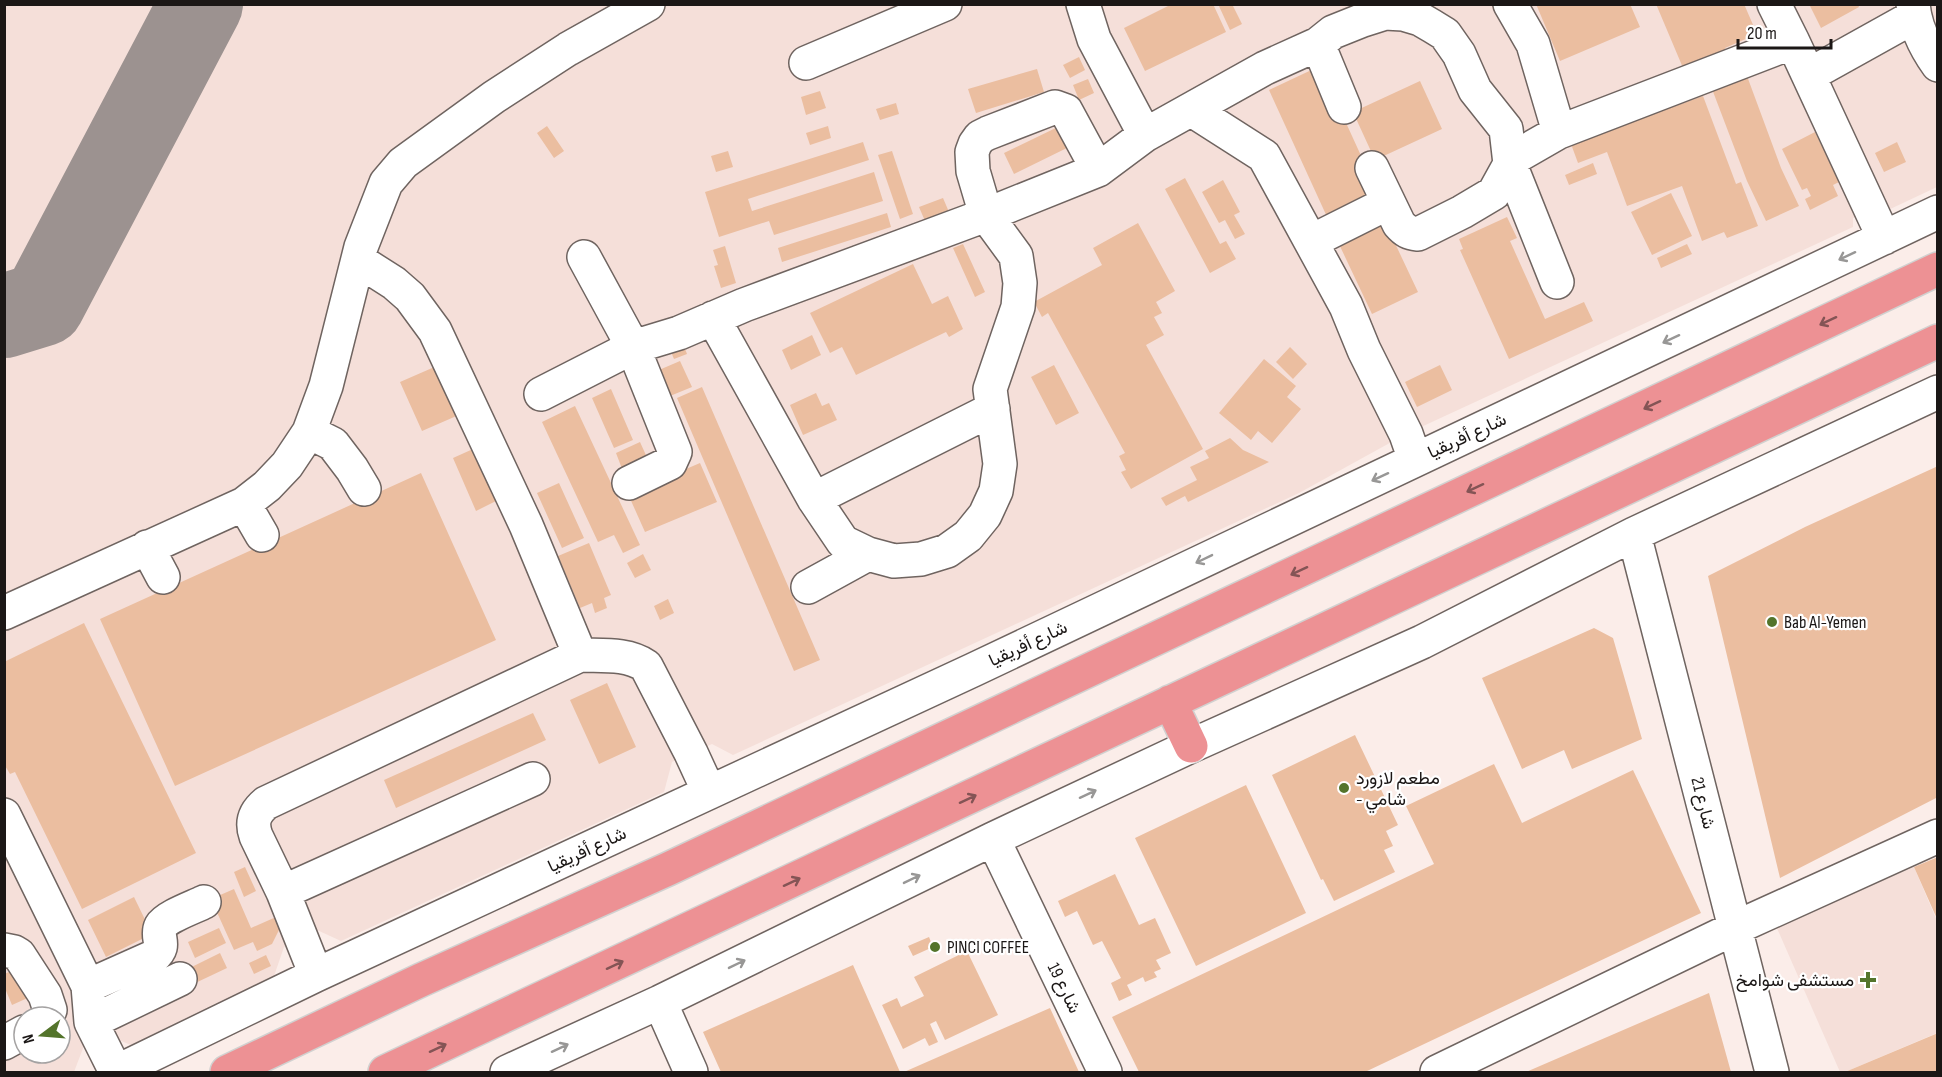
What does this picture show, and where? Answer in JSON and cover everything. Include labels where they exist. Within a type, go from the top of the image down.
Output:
[{"type":"highway","points":[[227,1072],[262,1064],[421,980],[689,859],[1938,269]]},
{"type":"highway","points":[[386,1072],[1938,341]]},
{"type":"highway","points":[[1170,702],[1191,746]]},
{"type":"street","points":[[4,613],[244,504],[267,486],[287,465],[309,432],[326,386],[368,226],[378,207],[386,183],[403,163],[494,97],[595,33],[648,4]]},
{"type":"street","points":[[806,63],[945,4]]},
{"type":"street","points":[[1083,4],[1094,39],[1145,135]]},
{"type":"street","points":[[1510,4],[1533,44],[1559,132]]},
{"type":"street","points":[[1774,4],[1884,238]]},
{"type":"street","points":[[1809,75],[1914,10],[1926,47],[1938,65]]},
{"type":"street","points":[[541,394],[633,347],[679,333],[744,305],[986,215],[1098,170],[1145,135],[1265,68],[1318,44],[1333,32],[1385,13],[1420,20],[1439,30],[1445,34],[1459,54],[1475,90],[1506,129],[1510,164],[1557,282]]},
{"type":"street","points":[[1372,168],[1388,203],[1404,230],[1410,234],[1418,234],[1494,193],[1510,164],[1525,151],[1559,132],[1793,42]]},
{"type":"street","points":[[1318,44],[1344,107]]},
{"type":"street","points":[[712,318],[814,499],[843,542],[868,554],[894,561],[921,559],[947,551],[968,536],[985,515],[996,491],[1000,464],[990,389],[1018,307],[1020,283],[1016,256],[986,215],[973,171],[972,152],[980,137],[1055,107],[1066,111],[1098,170]]},
{"type":"street","points":[[1191,110],[1264,156],[1312,240],[1346,306],[1364,350],[1406,435],[1415,460]]},
{"type":"street","points":[[1312,240],[1388,203]]},
{"type":"street","name":"شارع أفريقيا","points":[[116,1072],[316,975],[1014,651],[1235,544],[1938,213]]},
{"type":"street","points":[[584,257],[633,347],[675,452],[670,463],[629,483]]},
{"type":"street","points":[[358,260],[394,283],[410,297],[435,331],[526,525],[580,655]]},
{"type":"street","points":[[507,1072],[660,1002],[993,839],[1191,746],[1422,642],[1634,534],[1938,392]]},
{"type":"street","points":[[814,499],[993,409]]},
{"type":"street","points":[[309,432],[333,444],[349,464],[364,489]]},
{"type":"street","points":[[244,504],[262,535]]},
{"type":"street","name":"شارع 21","points":[[1634,534],[1772,1072]]},
{"type":"street","points":[[147,547],[163,577]]},
{"type":"street","points":[[808,586],[868,554]]},
{"type":"street","points":[[316,975],[283,892],[253,827],[253,818],[258,809],[266,803],[580,655],[615,656],[638,661],[646,666],[709,792]]},
{"type":"street","points":[[283,892],[533,779]]},
{"type":"street","points":[[4,815],[88,986],[91,1022],[116,1072]]},
{"type":"street","points":[[1447,1070],[1735,928],[1938,836]]},
{"type":"street","name":"شارع 19","points":[[993,839],[1105,1072]]},
{"type":"street","points":[[88,986],[153,957],[161,945],[159,931],[163,922],[204,902]]},
{"type":"street","points":[[4,950],[19,955],[45,995],[48,1005]]},
{"type":"street","points":[[91,1022],[180,979]]},
{"type":"street","points":[[660,1002],[692,1072]]},
{"type":"shaded area","points":[[5,5],[1937,5],[1937,187],[1886,211],[1880,207],[1853,218],[1853,227],[1406,434],[1299,493],[733,755],[712,744],[691,753],[672,762],[664,792],[341,941],[317,930],[284,947],[273,979],[131,1045],[104,1034],[85,1043],[74,1072],[5,1072]]},
{"type":"shaded area","name":"مستشفى شوامخ","points":[[1914,867],[1937,921],[1937,1033],[1845,1072],[1840,1072],[1776,926]]},
{"type":"building","points":[[1172,4],[1213,4],[1226,32],[1145,71],[1124,28]]},
{"type":"building","points":[[1218,4],[1232,4],[1242,24],[1230,30]]},
{"type":"building","points":[[1536,4],[1630,4],[1640,27],[1560,61]]},
{"type":"building","points":[[1656,4],[1744,4],[1757,34],[1725,48],[1729,57],[1686,75]]},
{"type":"building","points":[[1809,4],[1858,4],[1859,7],[1821,28]]},
{"type":"building","points":[[1079,57],[1085,70],[1070,78],[1063,65]]},
{"type":"building","points":[[1320,66],[1379,195],[1328,219],[1269,90]]},
{"type":"building","points":[[1037,69],[1044,92],[976,113],[968,89]]},
{"type":"building","points":[[1747,76],[1781,168],[1799,206],[1766,221],[1747,181],[1712,89]]},
{"type":"building","points":[[1088,79],[1094,93],[1079,100],[1073,85]]},
{"type":"building","points":[[1420,81],[1442,129],[1375,160],[1353,112]]},
{"type":"building","points":[[820,91],[826,108],[806,115],[801,97]]},
{"type":"building","points":[[1703,96],[1736,184],[1741,182],[1758,226],[1727,238],[1724,232],[1702,241],[1682,186],[1627,206],[1607,152],[1578,163],[1571,144]]},
{"type":"building","points":[[896,103],[899,114],[880,120],[876,109]]},
{"type":"building","points":[[1064,124],[1073,145],[1014,174],[1004,153]]},
{"type":"building","points":[[547,126],[564,151],[554,158],[537,133]]},
{"type":"building","points":[[828,126],[831,138],[810,145],[806,133]]},
{"type":"building","points":[[1815,132],[1839,182],[1833,185],[1838,196],[1810,210],[1805,199],[1811,196],[1807,188],[1802,190],[1782,149]]},
{"type":"building","points":[[863,142],[869,160],[748,199],[752,211],[874,172],[883,201],[774,235],[769,221],[719,237],[705,192]]},
{"type":"building","points":[[1897,142],[1906,162],[1884,172],[1875,153]]},
{"type":"building","points":[[728,151],[733,167],[716,172],[711,156]]},
{"type":"building","points":[[892,151],[913,214],[900,219],[878,155]]},
{"type":"building","points":[[1593,163],[1597,174],[1569,185],[1565,175]]},
{"type":"building","points":[[1185,178],[1220,244],[1226,241],[1236,259],[1210,273],[1165,189]]},
{"type":"building","points":[[1223,180],[1240,212],[1234,215],[1245,234],[1235,239],[1225,220],[1219,223],[1202,192]]},
{"type":"building","points":[[1671,193],[1692,236],[1652,255],[1631,212]]},
{"type":"building","points":[[943,198],[949,212],[925,221],[919,207]]},
{"type":"building","points":[[887,213],[891,227],[782,262],[778,248]]},
{"type":"building","points":[[1507,217],[1517,238],[1510,241],[1545,319],[1584,302],[1593,321],[1509,359],[1460,250],[1463,249],[1459,239]]},
{"type":"building","points":[[1384,220],[1418,292],[1372,314],[1338,242]]},
{"type":"building","points":[[1138,223],[1175,291],[1156,302],[1162,313],[1154,317],[1164,335],[1146,345],[1203,449],[1131,489],[1121,472],[1126,470],[1119,456],[1125,453],[1048,313],[1042,317],[1034,302],[1102,265],[1093,248]]},
{"type":"building","points":[[963,244],[985,292],[975,297],[953,248]]},
{"type":"building","points":[[1687,244],[1692,254],[1661,268],[1657,258]]},
{"type":"building","points":[[725,246],[736,283],[721,288],[714,266],[718,265],[713,250]]},
{"type":"building","points":[[913,264],[932,304],[948,296],[963,329],[949,337],[946,332],[856,375],[842,347],[830,353],[810,313]]},
{"type":"building","points":[[812,335],[821,355],[791,370],[782,350]]},
{"type":"building","points":[[682,341],[687,354],[674,359],[669,347]]},
{"type":"building","points":[[1290,347],[1307,364],[1293,379],[1276,362]]},
{"type":"building","points":[[1264,359],[1296,386],[1287,397],[1301,409],[1272,443],[1258,431],[1251,440],[1219,413]]},
{"type":"building","points":[[680,361],[692,387],[670,396],[659,370]]},
{"type":"building","points":[[439,365],[461,414],[422,431],[400,382]]},
{"type":"building","points":[[1054,365],[1079,413],[1056,425],[1031,377]]},
{"type":"building","points":[[1440,365],[1452,390],[1417,407],[1405,382]]},
{"type":"building","points":[[702,387],[820,660],[794,671],[677,398]]},
{"type":"building","points":[[611,389],[633,440],[614,448],[592,398]]},
{"type":"building","points":[[816,393],[822,406],[829,403],[837,420],[803,435],[790,405]]},
{"type":"building","points":[[575,406],[640,545],[623,553],[614,535],[598,542],[542,422]]},
{"type":"building","points":[[1230,438],[1243,450],[1269,462],[1188,502],[1185,496],[1166,506],[1161,498],[1197,480],[1190,467],[1209,458],[1205,451]]},
{"type":"building","points":[[640,442],[650,464],[624,474],[616,453]]},
{"type":"building","points":[[473,449],[496,501],[476,511],[453,458]]},
{"type":"building","points":[[700,463],[717,502],[645,532],[628,494]]},
{"type":"building","points":[[1938,466],[1938,797],[1780,878],[1708,576],[1805,527]]},
{"type":"building","points":[[421,473],[496,640],[175,786],[100,619]]},
{"type":"building","points":[[559,483],[584,538],[562,548],[537,493]]},
{"type":"building","points":[[589,543],[611,595],[604,598],[607,608],[595,613],[592,603],[580,608],[558,556]]},
{"type":"building","points":[[643,554],[651,570],[635,578],[627,563]]},
{"type":"building","points":[[668,599],[674,613],[660,620],[654,606]]},
{"type":"building","points":[[84,623],[196,853],[82,909],[15,772],[10,774],[4,764],[4,662]]},
{"type":"building","points":[[1594,628],[1613,638],[1642,739],[1572,769],[1564,750],[1522,769],[1482,678]]},
{"type":"building","points":[[607,683],[636,747],[599,764],[570,700]]},
{"type":"building","points":[[533,713],[546,740],[396,808],[384,780]]},
{"type":"building","points":[[1355,735],[1398,825],[1386,831],[1393,846],[1384,850],[1395,872],[1334,901],[1323,879],[1321,880],[1272,775]]},
{"type":"building","points":[[1494,764],[1522,823],[1633,770],[1701,913],[1365,1072],[1139,1072],[1112,1017],[1434,864],[1406,806]]},
{"type":"building","points":[[1246,785],[1306,913],[1196,966],[1135,838]]},
{"type":"building","points":[[1938,857],[1938,921],[1914,867]]},
{"type":"building","points":[[245,867],[256,891],[244,897],[234,872]]},
{"type":"building","points":[[1115,874],[1139,925],[1155,918],[1171,953],[1156,960],[1161,969],[1154,972],[1157,977],[1145,982],[1143,977],[1127,985],[1132,995],[1119,1001],[1111,983],[1121,978],[1102,941],[1093,945],[1077,911],[1065,917],[1058,901]]},
{"type":"building","points":[[234,889],[251,928],[276,917],[281,926],[272,944],[257,951],[253,942],[234,950],[211,899]]},
{"type":"building","points":[[134,897],[152,934],[106,957],[88,920]]},
{"type":"building","points":[[219,928],[226,943],[195,958],[188,942]]},
{"type":"building","points":[[929,937],[933,947],[913,956],[908,946]]},
{"type":"building","points":[[967,951],[998,1015],[945,1040],[936,1021],[930,1024],[938,1042],[929,1046],[925,1038],[903,1049],[882,1005],[897,998],[901,1007],[924,996],[914,977]]},
{"type":"building","points":[[220,953],[227,968],[134,1012],[127,999]]},
{"type":"building","points":[[266,955],[271,966],[254,974],[249,963]]},
{"type":"building","points":[[853,965],[900,1072],[721,1072],[703,1032]]},
{"type":"building","points":[[19,968],[32,996],[12,1005],[4,986],[4,974]]},
{"type":"building","points":[[1709,993],[1731,1072],[1526,1072]]},
{"type":"building","points":[[1050,1008],[1079,1072],[904,1072]]},
{"type":"building","points":[[1938,1033],[1938,1072],[1845,1072]]},
{"type":"taxiway","points":[[4,316],[43,304],[201,4]]},
{"type":"place","name":"Bab Al-Yemen","points":[[1772,622]]},
{"type":"place","name":"مطعم لازورد - شامي","points":[[1344,788]]},
{"type":"place","name":"PINCI COFFEE","points":[[935,947]]},
{"type":"place","name":"مستشفى شوامخ","points":[[1868,980]]}]
